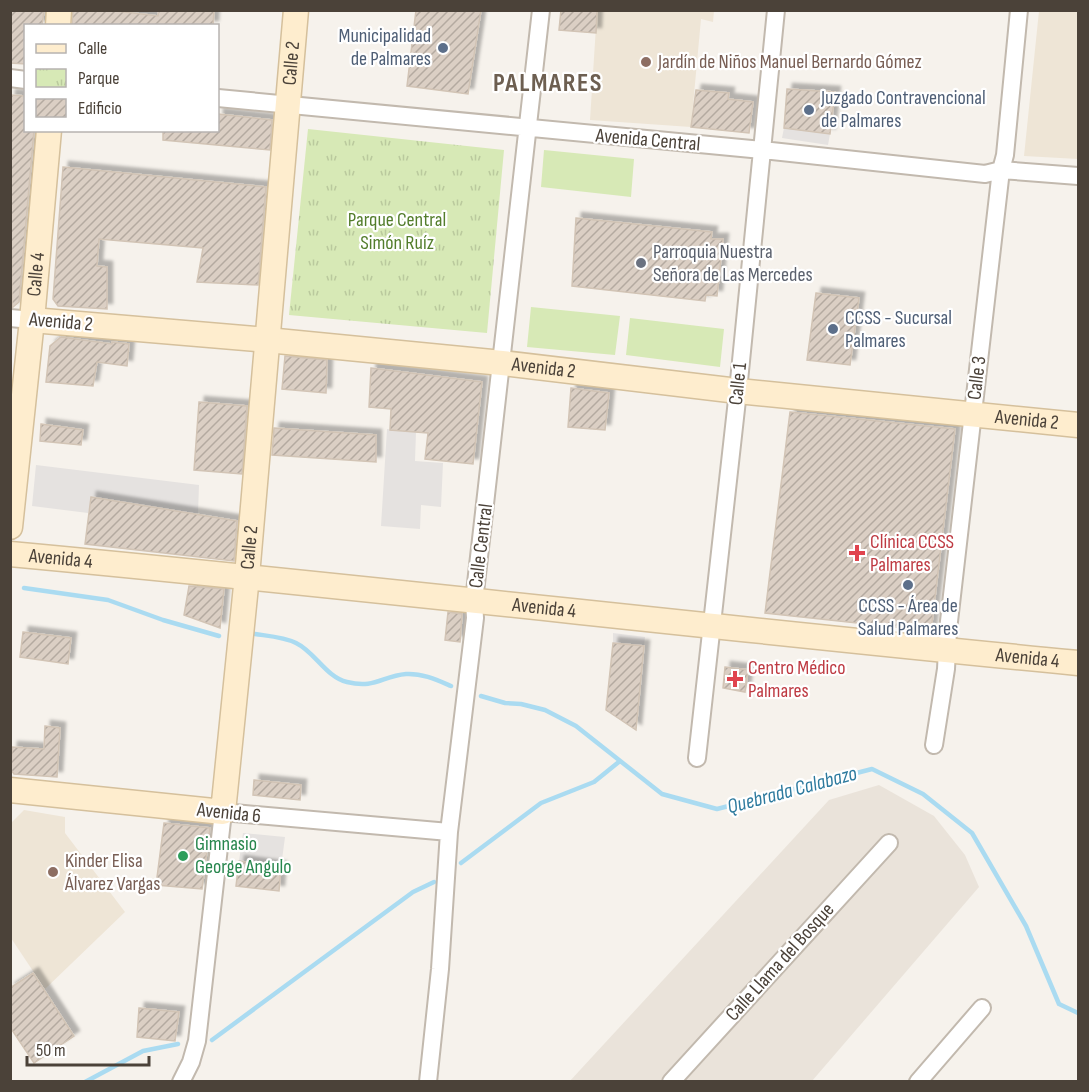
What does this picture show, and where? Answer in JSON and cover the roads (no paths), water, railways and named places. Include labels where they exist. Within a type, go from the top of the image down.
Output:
[{"type":"main road","name":"Calle 2","points":[[223,812],[247,576],[296,10]]},
{"type":"main road","name":"Calle 4","points":[[10,527],[21,319],[49,132]]},
{"type":"main road","name":"Avenida 2","points":[[21,319],[502,363],[738,391],[1078,424]]},
{"type":"main road","name":"Avenida 4","points":[[10,554],[247,576],[712,627],[1078,663]]},
{"type":"main road","name":"Avenida 6","points":[[10,790],[223,812]]},
{"type":"street","name":"Calle Central","points":[[428,1082],[440,969],[449,832],[475,618],[474,601],[541,10]]},
{"type":"street","name":"Calle 1","points":[[697,758],[738,391],[776,10]]},
{"type":"street","name":"Calle 3","points":[[934,745],[948,650],[973,414],[1005,154],[1019,10]]},
{"type":"street","name":"Avenida Central","points":[[219,98],[762,150],[985,174],[1002,170],[1078,176]]},
{"type":"street","name":"Avenida 6","points":[[223,812],[449,832]]},
{"type":"street","name":"Calle 2","points":[[181,1082],[191,1062],[197,1041],[223,812]]},
{"type":"street","name":"Calle Llama del Bosque","points":[[672,1082],[889,843]]},
{"type":"street","points":[[918,1082],[982,1008]]},
{"type":"waterway","name":"Quebrada Calabazo","points":[[24,588],[108,600],[163,620],[219,636]]},
{"type":"waterway","name":"Quebrada Calabazo","points":[[255,634],[296,643],[333,675],[347,682],[365,684],[398,675],[412,674],[429,677],[451,686]]},
{"type":"waterway","name":"Quebrada Calabazo","points":[[481,696],[545,710],[576,726],[662,794],[717,809],[872,769],[923,794],[972,833],[1026,926],[1059,1004],[1078,1013]]},
{"type":"waterway","points":[[461,863],[541,803],[594,782],[620,761]]},
{"type":"waterway","points":[[212,1040],[413,892],[434,882]]},
{"type":"waterway","points":[[85,1082],[143,1051],[178,1044]]},
{"type":"place","name":"Municipalidad de Palmares","points":[[443,48]]},
{"type":"place","name":"Jardín de Niños Manuel Bernardo Gómez","points":[[646,62]]},
{"type":"place","name":"Juzgado Contravencional de Palmares","points":[[809,110]]},
{"type":"place","name":"Parroquia Nuestra Señora de Las Mercedes","points":[[641,263]]},
{"type":"place","name":"CCSS - Sucursal Palmares","points":[[833,329]]},
{"type":"place","name":"Clínica CCSS Palmares","points":[[857,553]]},
{"type":"place","name":"CCSS - Área de Salud Palmares","points":[[908,585]]},
{"type":"place","name":"Centro Médico Palmares","points":[[735,679]]},
{"type":"place","name":"Gimnasio George Angulo","points":[[183,856]]},
{"type":"place","name":"Kinder Elisa Álvarez Vargas","points":[[53,872]]},
{"type":"district","name":"PALMARES","points":[[548,83]]},
{"type":"park label","name":"Parque Central Simón Ruíz","points":[[397,232]]}]
